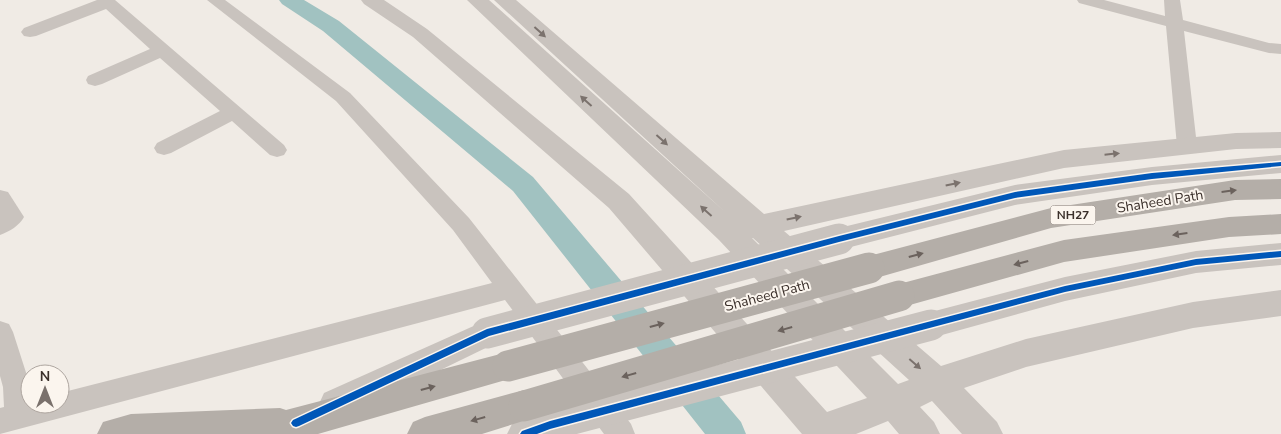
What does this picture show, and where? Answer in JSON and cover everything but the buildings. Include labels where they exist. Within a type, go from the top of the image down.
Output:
[{"type":"highway","name":"Shaheed Path","points":[[259,434],[1051,218],[1234,190],[1281,189]]},
{"type":"highway","points":[[426,434],[533,422],[899,296],[1064,251],[1229,227],[1281,224]]},
{"type":"highway","points":[[115,434],[131,430],[296,423]]},
{"type":"street","points":[[215,0],[343,97],[461,224],[622,434]]},
{"type":"street","points":[[371,0],[420,33],[619,201],[823,433],[936,383],[1026,353],[1194,315],[1281,303]]},
{"type":"street","points":[[477,0],[729,232],[922,434]]},
{"type":"street","points":[[504,0],[936,383],[984,434]]},
{"type":"street","points":[[1085,0],[1269,48],[1281,49]]},
{"type":"street","points":[[1172,0],[1187,146]]},
{"type":"street","points":[[30,32],[107,1],[277,150]]},
{"type":"street","points":[[95,80],[162,50]]},
{"type":"street","points":[[164,148],[234,112]]},
{"type":"street","points":[[729,232],[1064,159],[1236,141],[1281,140]]},
{"type":"street","points":[[296,423],[487,332],[839,239],[1015,194],[1152,176],[1281,164]]},
{"type":"street","points":[[0,198],[13,217],[0,226]]},
{"type":"street","points":[[533,422],[931,325],[1074,287],[1196,262],[1281,254]]},
{"type":"street","points":[[0,332],[17,387],[9,419],[510,289]]},
{"type":"waterway","points":[[289,0],[331,26],[523,184],[728,434]]},
{"type":"cycle path","points":[[296,423],[487,333],[839,239],[1015,195],[1152,176],[1281,164]]},
{"type":"cycle path","points":[[525,434],[550,425],[1065,289],[1196,262],[1281,254]]}]
